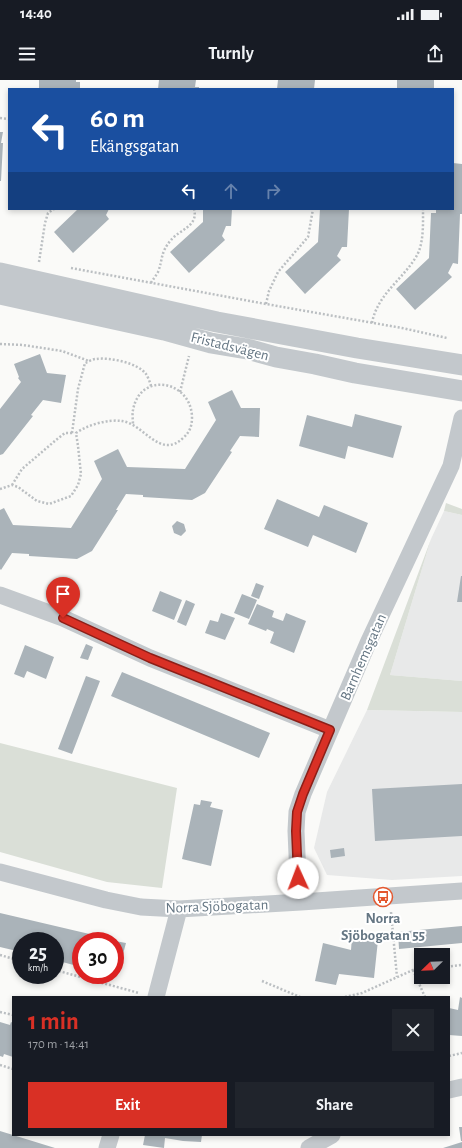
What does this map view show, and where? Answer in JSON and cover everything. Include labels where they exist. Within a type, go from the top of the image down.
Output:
[{"type":"street","name":"Fristadsvägen","points":[[0,273],[217,322],[357,348],[462,365]]},
{"type":"street","name":"Fristadsvägen","points":[[0,294],[247,349],[276,358],[315,364],[355,374],[462,390]]},
{"type":"street","name":"Barnhemsgatan","points":[[301,902],[298,878],[296,831],[297,812],[303,794],[368,642],[451,466],[462,418]]},
{"type":"street","points":[[0,595],[63,618],[150,658],[330,730]]},
{"type":"street","name":"Norra Sjöbogatan","points":[[0,872],[106,900],[141,907],[179,909],[462,891]]},
{"type":"street","points":[[151,996],[179,909]]},
{"type":"street","points":[[450,1090],[462,1087]]},
{"type":"street","points":[[107,1148],[111,1136]]},
{"type":"street","points":[[309,1148],[330,1136]]},
{"type":"path","points":[[34,262],[39,262],[45,223],[48,213],[52,210]]},
{"type":"path","points":[[151,283],[158,271],[164,250],[172,238],[187,228],[194,220],[194,210]]},
{"type":"path","points":[[266,304],[269,291],[278,272],[308,237],[313,210]]},
{"type":"path","points":[[372,323],[374,313],[389,288],[417,256],[421,244],[423,210]]},
{"type":"path","points":[[69,267],[402,328],[447,338]]},
{"type":"path","points":[[0,344],[23,345],[62,351],[90,361]]},
{"type":"path","points":[[180,392],[189,356]]},
{"type":"path","points":[[0,489],[12,485],[18,487],[37,501],[49,504],[71,496],[78,485],[81,474],[78,446],[74,433],[78,389],[84,363],[95,358],[133,364],[146,374],[151,386]]},
{"type":"path","points":[[12,485],[22,470],[65,433],[74,433],[81,429],[103,422],[122,421],[133,425],[156,442],[163,445],[172,444],[181,440],[188,433],[192,424],[192,414],[189,403],[184,395],[175,388],[165,385],[147,387],[140,393],[135,402],[132,411],[133,425]]},
{"type":"path","points":[[391,914],[397,977]]},
{"type":"path","points":[[0,956],[12,959]]},
{"type":"path","points":[[450,966],[462,965]]},
{"type":"path","points":[[349,996],[362,993],[413,970],[425,996]]},
{"type":"path","points":[[64,972],[151,996]]},
{"type":"path","points":[[262,981],[298,996]]},
{"type":"path","points":[[0,1012],[12,1015]]},
{"type":"path","points":[[450,1056],[462,1053]]},
{"type":"path","points":[[0,1065],[12,1069]]},
{"type":"shaded area","points":[[446,503],[462,509],[462,515],[444,511]]},
{"type":"shaded area","points":[[444,511],[462,515],[462,681],[390,675],[431,539]]},
{"type":"shaded area","points":[[431,539],[390,675],[462,681],[462,712],[367,710]]},
{"type":"shaded area","points":[[367,710],[462,712],[462,876],[392,880],[327,875],[314,848],[327,792]]},
{"type":"shaded area","points":[[0,743],[177,788],[162,888],[107,882],[0,852]]},
{"type":"building","points":[[39,80],[76,80],[76,82],[80,82],[80,88],[39,88]]},
{"type":"building","points":[[159,80],[196,80],[195,87],[199,87],[199,88],[158,88]]},
{"type":"building","points":[[278,80],[315,80],[314,88],[277,88]]},
{"type":"building","points":[[397,80],[434,80],[434,88],[397,88]]},
{"type":"building","points":[[0,132],[3,132],[1,143],[3,143],[1,181],[0,181]]},
{"type":"building","points":[[454,163],[462,164],[462,214],[460,214],[458,264],[453,263],[448,273],[452,277],[415,310],[396,289],[429,258],[431,213],[436,213],[436,210],[454,210]]},
{"type":"building","points":[[77,210],[108,210],[106,215],[109,219],[73,253],[54,232]]},
{"type":"building","points":[[203,210],[232,210],[231,226],[226,226],[222,236],[225,240],[189,273],[170,252],[203,222]]},
{"type":"building","points":[[320,210],[349,210],[347,247],[342,247],[337,256],[341,260],[305,294],[285,272],[318,242]]},
{"type":"building","points":[[40,354],[47,373],[66,375],[61,403],[43,400],[31,415],[33,416],[3,454],[0,455],[0,409],[21,382],[18,378],[19,377],[14,364]]},
{"type":"building","points":[[232,390],[241,408],[260,408],[259,437],[240,436],[230,451],[232,452],[205,493],[192,500],[143,497],[143,495],[126,494],[116,510],[118,510],[92,551],[77,559],[29,556],[29,554],[12,553],[1,570],[0,569],[0,510],[4,508],[13,525],[71,528],[102,479],[94,461],[118,449],[127,467],[185,469],[216,420],[208,402]]},
{"type":"building","points":[[355,414],[402,426],[393,458],[348,446],[345,459],[299,446],[307,415],[352,427]]},
{"type":"building","points":[[277,499],[319,517],[324,505],[368,523],[356,553],[313,535],[308,547],[264,529]]},
{"type":"building","points":[[177,521],[184,524],[186,531],[181,536],[174,533],[172,526]]},
{"type":"building","points":[[461,576],[462,602],[457,602]]},
{"type":"building","points":[[256,583],[264,586],[259,599],[251,596]]},
{"type":"building","points":[[160,591],[182,600],[174,620],[152,611]]},
{"type":"building","points":[[242,594],[257,600],[249,619],[234,613]]},
{"type":"building","points":[[186,600],[195,604],[186,626],[177,622]]},
{"type":"building","points":[[257,604],[274,611],[272,617],[283,621],[286,613],[306,621],[294,653],[270,643],[274,632],[267,629],[266,631],[248,624]]},
{"type":"building","points":[[221,613],[235,618],[225,640],[205,633],[210,620],[218,622]]},
{"type":"building","points":[[86,644],[93,647],[88,660],[80,658]]},
{"type":"building","points":[[25,645],[54,657],[46,679],[27,671],[24,678],[14,674]]},
{"type":"building","points":[[122,672],[270,733],[259,758],[111,696]]},
{"type":"building","points":[[86,676],[100,681],[72,754],[58,749]]},
{"type":"building","points":[[462,784],[462,836],[375,841],[372,789]]},
{"type":"building","points":[[201,800],[212,802],[210,807],[223,810],[211,866],[182,859],[194,804],[200,805]]},
{"type":"building","points":[[344,848],[345,856],[331,858],[330,850]]},
{"type":"building","points":[[0,913],[81,932],[72,932],[72,965],[64,962],[64,932],[12,932],[12,950],[0,947]]},
{"type":"building","points":[[462,926],[462,943],[399,949],[398,932]]},
{"type":"building","points":[[352,937],[378,940],[374,978],[339,974],[336,985],[315,981],[323,943],[351,950]]},
{"type":"building","points":[[460,997],[462,998],[462,1036],[450,1035],[450,1008],[458,1010]]},
{"type":"building","points":[[0,1022],[10,1025],[11,1022],[12,1057],[4,1054],[3,1057],[0,1056]]},
{"type":"building","points":[[459,1127],[462,1127],[462,1141],[461,1141]]},
{"type":"building","points":[[0,1131],[12,1136],[55,1148],[0,1148]]},
{"type":"building","points":[[145,1136],[202,1136],[201,1142],[165,1138],[164,1148],[143,1145]]},
{"type":"building","points":[[462,1142],[462,1148],[443,1148]]},
{"type":"place","name":"Norra Sjöbogatan 55","points":[[383,897]]},
{"type":"route","points":[[63,618],[150,658],[330,730],[297,812],[296,831],[298,878]]}]
